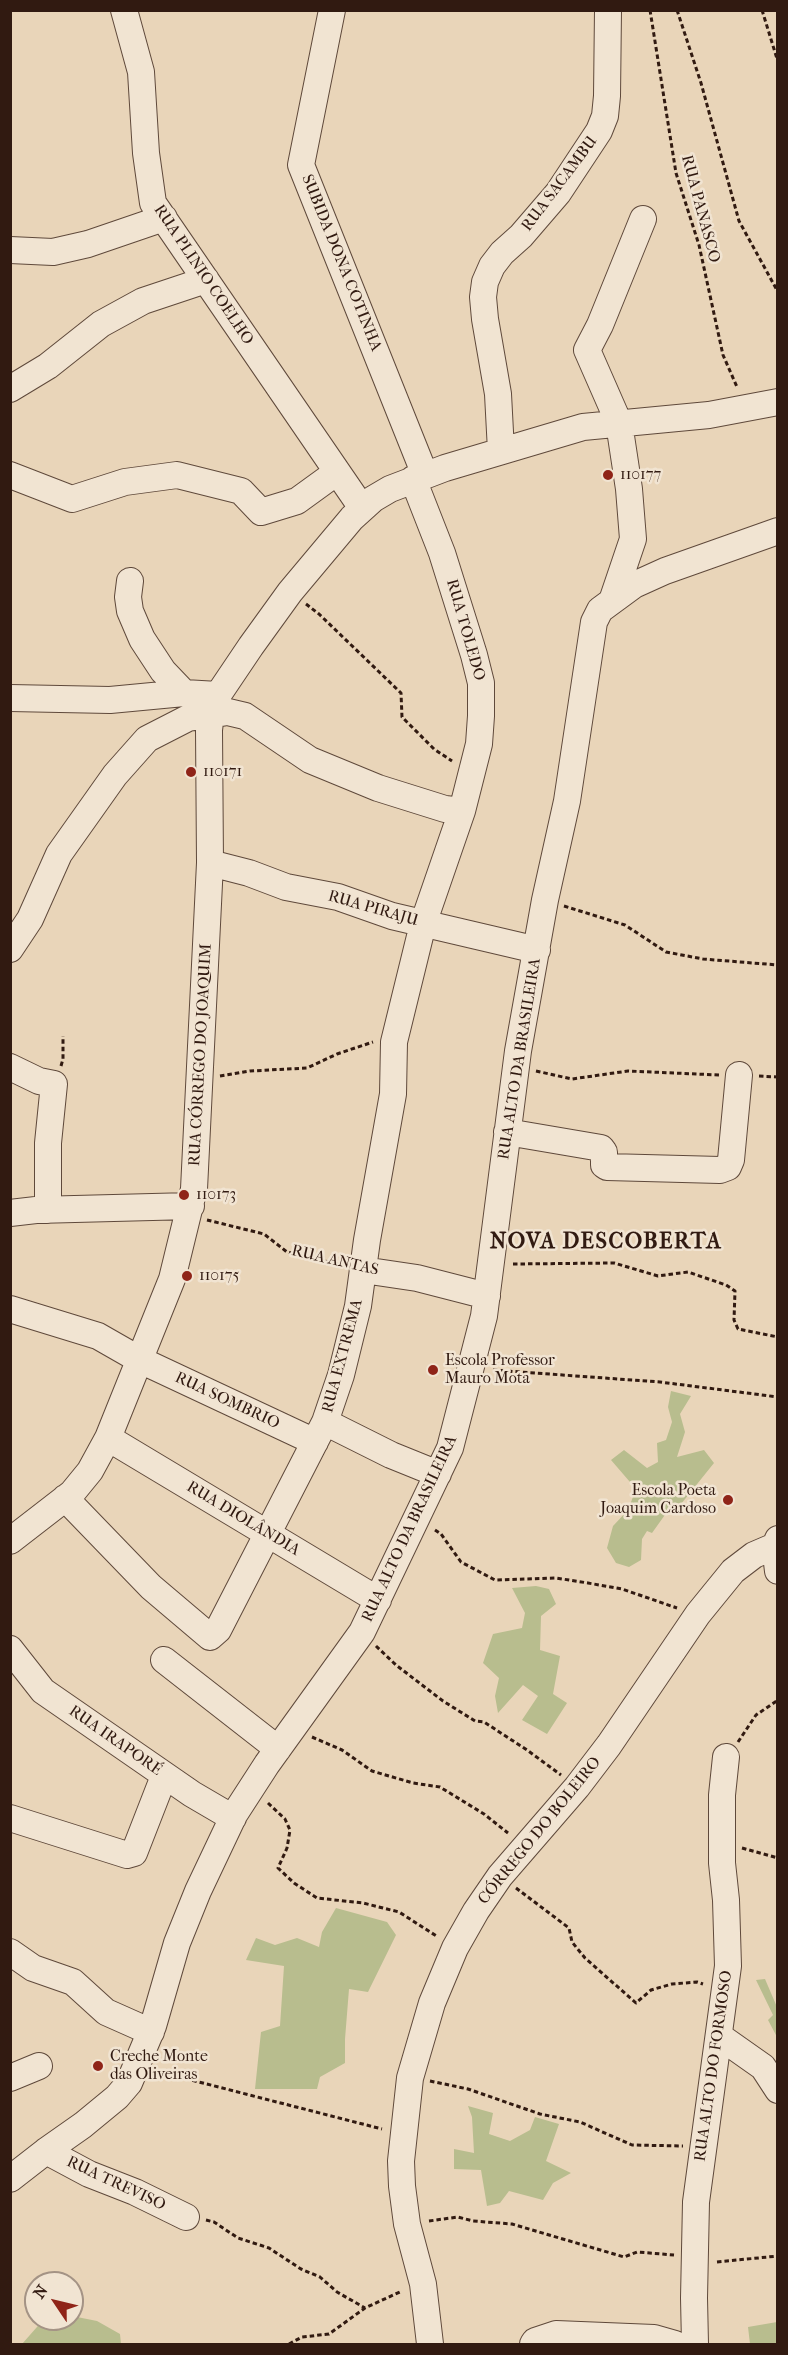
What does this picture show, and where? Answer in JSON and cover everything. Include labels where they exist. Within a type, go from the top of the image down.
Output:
[{"type":"street","name":"RUA PLINIO COELHO","points":[[124,10],[141,72],[146,153],[153,203],[362,508]]},
{"type":"street","name":"SUBIDA DONA COTINHA","points":[[332,10],[301,165],[419,477]]},
{"type":"street","name":"RUA SACAMBU","points":[[501,451],[498,394],[484,308],[485,282],[492,266],[502,253],[521,236],[558,193],[599,131],[605,116],[607,96],[608,10]]},
{"type":"street","points":[[10,250],[53,252],[88,244],[164,218]]},
{"type":"street","points":[[614,598],[633,539],[629,489],[619,423],[587,350],[600,325],[643,219]]},
{"type":"street","points":[[10,389],[48,366],[101,324],[142,301],[206,280]]},
{"type":"street","points":[[10,948],[30,919],[59,854],[115,775],[147,739],[215,704],[290,592],[362,508],[390,489],[419,477],[583,428],[742,411],[777,402]]},
{"type":"street","points":[[10,475],[72,499],[125,482],[177,475],[241,491],[261,512],[297,501],[336,472]]},
{"type":"street","name":"RUA TOLEDO","points":[[419,477],[481,683],[479,744],[462,811],[423,924]]},
{"type":"street","name":"RUA ALTO DA BRASILEIRA","points":[[11,2177],[83,2125],[117,2097],[129,2083],[152,2032],[177,1943],[198,1891],[233,1818],[278,1749],[363,1632],[450,1448],[487,1296],[516,1066],[545,900],[567,801],[594,622],[600,610],[634,585],[665,571],[777,531]]},
{"type":"street","points":[[130,581],[128,597],[130,611],[142,639],[164,671],[184,693]]},
{"type":"street","points":[[10,698],[110,700],[184,693],[215,704],[228,712],[245,716],[310,760],[378,788],[445,809],[462,811]]},
{"type":"street","name":"RUA CÓRREGO DO JOAQUIM","points":[[10,1541],[65,1498],[90,1471],[108,1438],[172,1279],[189,1211],[194,1188],[210,863],[209,730],[215,704]]},
{"type":"street","name":"RUA PIRAJU","points":[[210,863],[249,873],[286,887],[338,897],[423,924],[537,950]]},
{"type":"street","name":"RUA EXTREMA","points":[[65,1498],[151,1587],[210,1637],[218,1630],[320,1432],[341,1376],[352,1333],[393,1094],[394,1042],[423,924]]},
{"type":"street","points":[[10,1067],[39,1081],[54,1084],[48,1143],[48,1210]]},
{"type":"street","points":[[507,1132],[601,1148],[604,1152],[604,1165],[607,1167],[720,1170],[728,1167],[731,1160],[739,1075]]},
{"type":"street","points":[[10,1213],[48,1210],[189,1211]]},
{"type":"street","name":"RUA ANTAS","points":[[363,1270],[417,1278],[487,1296]]},
{"type":"street","name":"RUA SOMBRIO","points":[[10,1309],[98,1336],[140,1360],[320,1432],[391,1455],[438,1474]]},
{"type":"street","name":"RUA DIOLÂNDIA","points":[[108,1438],[378,1600]]},
{"type":"street","name":"CÓRREGO DO BOLEIRO","points":[[430,2344],[423,2284],[407,2224],[402,2186],[404,2135],[410,2078],[432,2003],[455,1948],[500,1876],[577,1787],[609,1745],[698,1614],[733,1571],[753,1556],[777,1552]]},
{"type":"street","name":"RUA IRAPORÉ","points":[[10,1649],[43,1691],[164,1776],[233,1818]]},
{"type":"street","points":[[164,1660],[278,1749]]},
{"type":"street","name":"RUA ALTO DO FORMOSO","points":[[695,2344],[696,2202],[726,1991],[728,1947],[722,1863],[722,1795],[726,1757]]},
{"type":"street","points":[[10,1818],[127,1855],[134,1853],[164,1776]]},
{"type":"street","points":[[10,1952],[33,1968],[73,1982],[106,2012],[152,2032]]},
{"type":"street","points":[[719,2036],[763,2067],[777,2090]]},
{"type":"street","points":[[10,2078],[39,2066]]},
{"type":"street","name":"RUA TREVISO","points":[[46,2151],[89,2174],[186,2217]]},
{"type":"street","points":[[532,2344],[556,2334],[654,2338],[675,2344]]},
{"type":"path","name":"RUA PANASCO","points":[[650,10],[676,173],[699,245],[723,356],[739,391],[742,411]]},
{"type":"path","points":[[677,10],[701,83],[740,221],[777,292]]},
{"type":"path","points":[[762,10],[777,62]]},
{"type":"path","points":[[290,592],[319,614],[401,693],[402,717],[434,749],[471,774]]},
{"type":"path","points":[[545,900],[625,925],[666,952],[703,959],[777,965]]},
{"type":"path","points":[[54,1084],[63,1059],[63,1036]]},
{"type":"path","points":[[200,1077],[307,1068],[379,1039],[394,1042]]},
{"type":"path","points":[[516,1066],[572,1078],[628,1071],[777,1077]]},
{"type":"path","name":"RUA ANTAS","points":[[189,1211],[264,1234],[287,1252],[363,1270]]},
{"type":"path","points":[[491,1264],[614,1263],[658,1276],[688,1272],[726,1285],[735,1291],[734,1320],[738,1329],[777,1337]]},
{"type":"path","points":[[471,1369],[660,1382],[777,1397]]},
{"type":"path","points":[[417,1516],[441,1534],[461,1562],[495,1580],[556,1578],[588,1583],[622,1589],[648,1600],[698,1614]]},
{"type":"path","points":[[363,1632],[396,1665],[436,1696],[474,1721],[484,1722],[577,1787]]},
{"type":"path","points":[[726,1757],[756,1715],[777,1700]]},
{"type":"path","points":[[294,1728],[342,1750],[372,1771],[413,1783],[440,1787],[484,1814],[525,1848]]},
{"type":"path","points":[[249,1791],[272,1806],[285,1819],[290,1830],[278,1868],[294,1883],[317,1898],[363,1903],[399,1912],[455,1948]]},
{"type":"path","points":[[722,1863],[743,1848],[777,1858]]},
{"type":"path","points":[[500,1876],[569,1928],[572,1942],[585,1958],[636,2003],[651,1990],[672,1984],[697,1982],[726,1991]]},
{"type":"path","points":[[137,2066],[404,2135]]},
{"type":"path","points":[[410,2078],[468,2089],[540,2114],[580,2122],[632,2145],[695,2146],[701,2161]]},
{"type":"path","points":[[186,2217],[214,2222],[238,2238],[269,2248],[301,2270],[320,2277],[337,2292],[365,2308]]},
{"type":"path","points":[[407,2224],[458,2217],[473,2221],[512,2224],[624,2257],[637,2252],[677,2255],[694,2265],[777,2256]]},
{"type":"path","points":[[289,2344],[302,2337],[329,2334],[365,2308],[388,2296],[423,2284]]},
{"type":"green space","points":[[671,1391],[691,1396],[680,1414],[685,1432],[677,1457],[704,1450],[714,1463],[677,1509],[667,1512],[652,1533],[647,1531],[642,1539],[641,1560],[629,1567],[616,1563],[607,1548],[613,1526],[628,1510],[636,1489],[611,1460],[624,1450],[647,1468],[658,1462],[657,1443],[666,1440],[672,1422],[668,1407]]},
{"type":"green space","points":[[536,1586],[549,1589],[556,1604],[541,1616],[540,1650],[560,1656],[553,1694],[567,1703],[547,1734],[522,1720],[538,1696],[523,1685],[498,1713],[495,1696],[499,1678],[483,1663],[493,1634],[522,1628],[525,1613],[512,1588]]},
{"type":"green space","points":[[336,1908],[387,1922],[396,1935],[368,1992],[349,1989],[345,2063],[320,2077],[317,2089],[255,2089],[261,2032],[280,2026],[284,1966],[246,1960],[256,1938],[275,1945],[297,1938],[319,1947],[322,1932]]},
{"type":"green space","points":[[765,1979],[777,2007],[777,2037],[768,2020],[773,2015],[756,1980]]},
{"type":"green space","points":[[468,2106],[493,2113],[489,2134],[510,2141],[530,2130],[535,2117],[559,2124],[546,2161],[571,2173],[553,2183],[543,2200],[509,2191],[500,2203],[487,2206],[481,2170],[454,2169],[454,2149],[474,2153],[472,2117]]},
{"type":"green space","points":[[84,2318],[97,2321],[120,2334],[121,2344],[22,2344],[33,2331],[84,2331]]},
{"type":"green space","points":[[777,2322],[777,2344],[750,2344],[748,2327]]},
{"type":"place","name":"110177","points":[[608,475]]},
{"type":"place","name":"110171","points":[[191,772]]},
{"type":"place","name":"110173","points":[[184,1195]]},
{"type":"place","name":"110175","points":[[187,1276]]},
{"type":"place","name":"Escola Professor Mauro Mota","points":[[433,1370]]},
{"type":"place","name":"Escola Poeta Joaquim Cardoso","points":[[728,1500]]},
{"type":"place","name":"Creche Monte das Oliveiras","points":[[98,2066]]},
{"type":"district","name":"NOVA DESCOBERTA","points":[[606,1243]]}]
